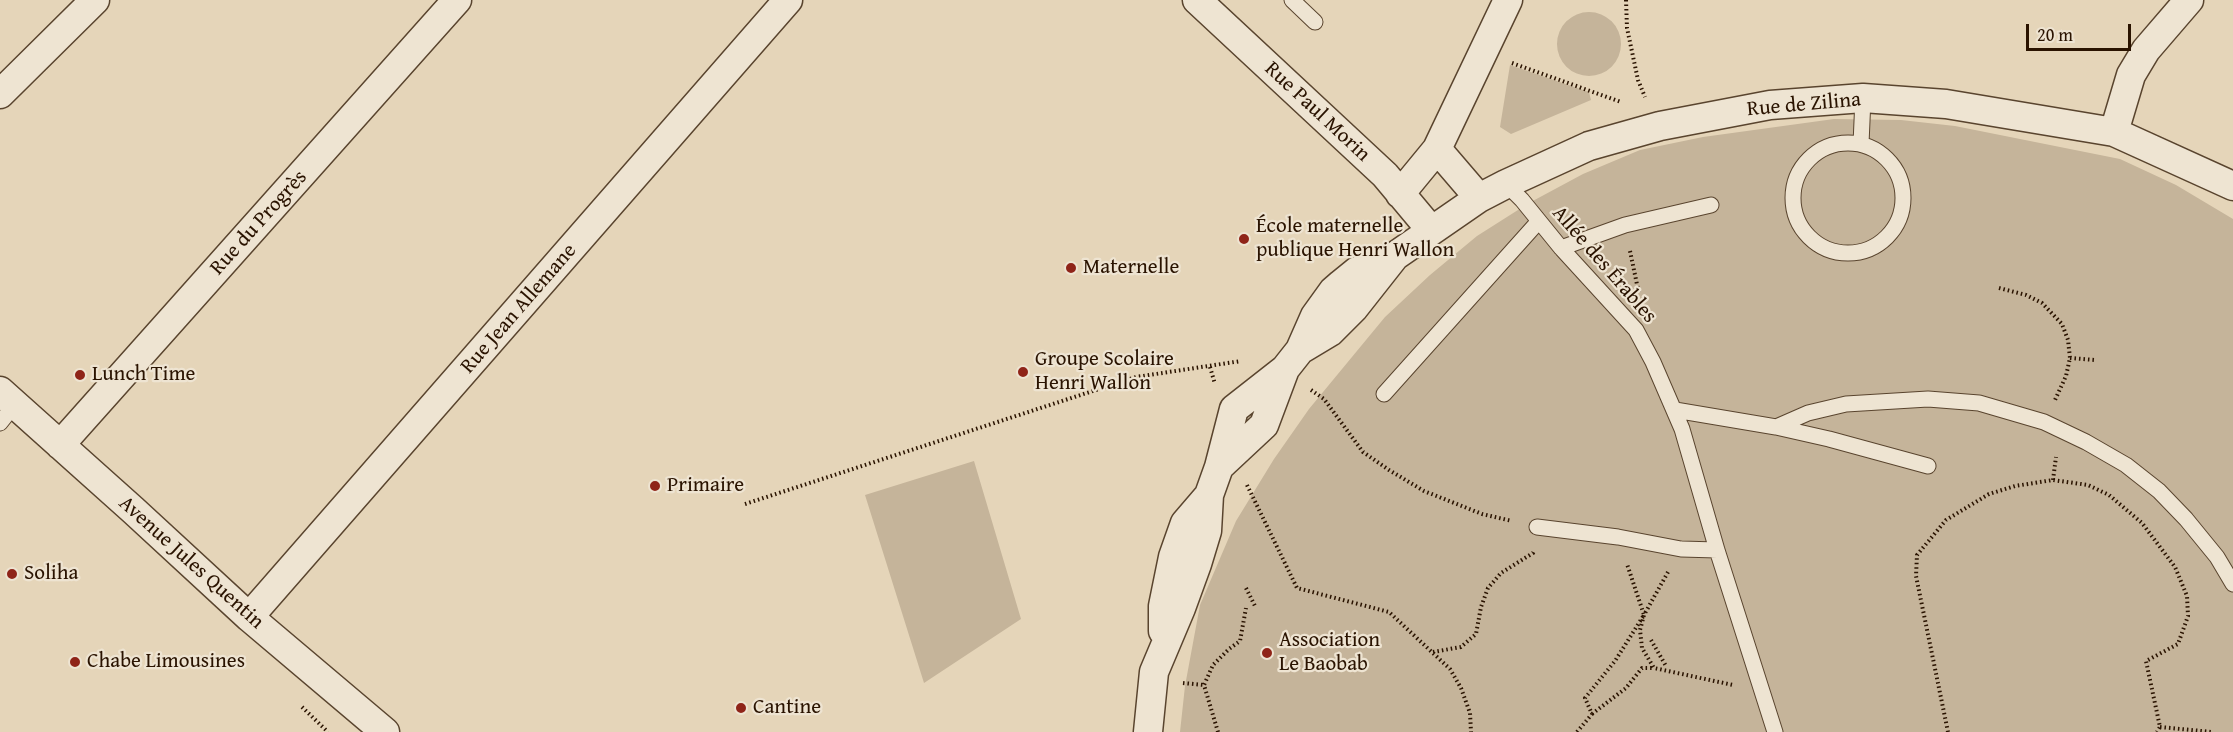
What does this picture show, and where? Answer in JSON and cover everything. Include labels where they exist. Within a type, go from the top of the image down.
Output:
[{"type":"street","points":[[0,94],[95,0]]},
{"type":"street","name":"Rue du Progrès","points":[[60,445],[457,0]]},
{"type":"street","name":"Rue Jean Allemane","points":[[249,617],[788,0]]},
{"type":"street","name":"Rue Paul Morin","points":[[1197,0],[1385,175],[1431,230]]},
{"type":"street","points":[[1400,194],[1437,149],[1508,0]]},
{"type":"street","points":[[2114,132],[2131,75],[2146,50],[2189,0]]},
{"type":"street","name":"Rue de Zilina","points":[[1148,732],[1154,672],[1163,648],[1163,606],[1173,557],[1185,523],[1209,495],[1219,467],[1264,425],[1297,368],[1315,316],[1334,291],[1357,271],[1395,256],[1479,198],[1506,184],[1654,117],[1863,98],[1956,106],[2114,132],[2233,186]]},
{"type":"street","points":[[1437,149],[1479,198]]},
{"type":"street","name":"Avenue Jules Quentin","points":[[5,406],[60,445],[249,617],[385,732]]},
{"type":"lane","points":[[1292,0],[1315,22]]},
{"type":"lane","points":[[1861,144],[1863,98]]},
{"type":"lane","points":[[1843,143],[1861,144],[1878,152],[1892,164],[1901,180],[1904,198],[1900,217],[1891,233],[1877,245],[1860,252],[1841,252],[1824,247],[1810,237],[1799,223],[1794,206],[1794,188],[1800,172],[1811,158],[1826,148],[1843,143]]},
{"type":"lane","name":"Allée des Érables","points":[[1506,184],[1636,330],[1675,411],[1775,732]]},
{"type":"lane","points":[[1561,248],[1625,225],[1712,205]]},
{"type":"lane","points":[[1384,394],[1538,222]]},
{"type":"lane","points":[[1776,427],[1808,413],[1846,404],[1928,399],[1979,403],[2044,422],[2126,465],[2159,491],[2217,557],[2233,584]]},
{"type":"lane","points":[[1675,411],[1776,427],[1928,466]]},
{"type":"lane","points":[[1537,527],[1618,537],[1681,549],[1717,550]]},
{"type":"path","points":[[1626,0],[1627,28],[1638,80],[1654,117]]},
{"type":"path","points":[[1484,53],[1620,102],[1654,117]]},
{"type":"path","points":[[1625,225],[1639,297],[1636,330]]},
{"type":"path","points":[[1999,288],[2026,295],[2042,303],[2062,324],[2068,340],[2070,358],[2066,376],[2044,422]]},
{"type":"path","points":[[2070,358],[2095,360]]},
{"type":"path","points":[[745,504],[1136,377],[1210,368],[1244,361]]},
{"type":"path","points":[[1297,368],[1324,399],[1363,452],[1389,470],[1424,491],[1482,514],[1537,527],[1533,553],[1501,573],[1488,588],[1481,607],[1476,633],[1461,647],[1433,652]]},
{"type":"path","points":[[1948,732],[1916,576],[1917,555],[1946,520],[1989,494],[2015,486],[2053,480],[2088,484],[2109,495],[2142,523],[2175,567],[2187,596],[2188,616],[2178,644],[2146,661],[2159,730],[2212,732]]},
{"type":"path","points":[[1247,484],[1297,588],[1389,612],[1450,669],[1461,688],[1470,713],[1471,732]]},
{"type":"path","points":[[1618,537],[1644,615],[1640,630],[1642,648],[1654,668]]},
{"type":"path","points":[[1592,714],[1585,699],[1615,661],[1681,549]]},
{"type":"path","points":[[1246,588],[1256,608]]},
{"type":"path","points":[[1218,732],[1204,685],[1213,665],[1229,649],[1240,642],[1246,608]]},
{"type":"path","points":[[1652,640],[1666,666]]},
{"type":"path","points":[[1577,732],[1592,714],[1626,688],[1642,668],[1654,668],[1763,691]]},
{"type":"shaded area","points":[[1589,12],[1601,14],[1612,21],[1619,32],[1621,44],[1619,56],[1612,67],[1601,74],[1589,76],[1577,74],[1566,67],[1559,56],[1557,44],[1559,32],[1566,21],[1577,14]]},
{"type":"shaded area","points":[[1510,65],[1589,92],[1591,100],[1511,134],[1500,127]]},
{"type":"shaded area","points":[[1834,119],[1901,120],[1955,126],[2120,159],[2176,185],[2233,219],[2233,732],[1180,732],[1185,686],[1200,605],[1236,521],[1274,459],[1309,409],[1385,317],[1477,236],[1529,203],[1583,174],[1640,150],[1703,137]]},
{"type":"shaded area","points":[[974,461],[1021,619],[924,683],[865,495]]},
{"type":"place","name":"École maternelle publique Henri Wallon","points":[[1244,239]]},
{"type":"place","name":"Maternelle","points":[[1071,268]]},
{"type":"place","name":"Groupe Scolaire Henri Wallon","points":[[1023,372]]},
{"type":"place","name":"Lunch Time","points":[[80,375]]},
{"type":"place","name":"Primaire","points":[[655,486]]},
{"type":"place","name":"Soliha","points":[[12,574]]},
{"type":"place","name":"Association Le Baobab","points":[[1267,653]]},
{"type":"place","name":"Chabe Limousines","points":[[75,662]]},
{"type":"place","name":"Cantine","points":[[741,708]]}]
